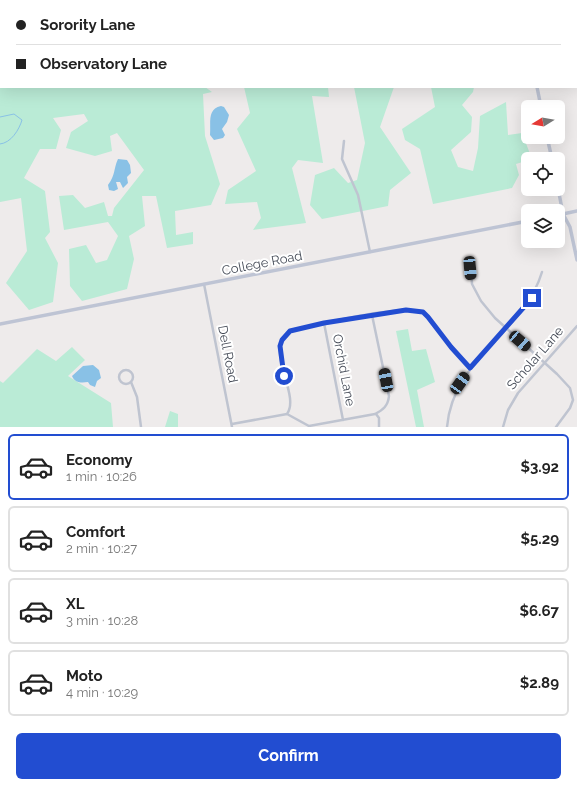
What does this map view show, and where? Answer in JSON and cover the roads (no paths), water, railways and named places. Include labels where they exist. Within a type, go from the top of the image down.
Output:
[{"type":"street","points":[[537,88],[540,100]]},
{"type":"street","points":[[344,141],[342,158],[358,195],[370,252]]},
{"type":"street","points":[[565,214],[577,211]]},
{"type":"street","points":[[565,218],[570,227],[577,260]]},
{"type":"street","name":"College Road","points":[[0,324],[521,222]]},
{"type":"street","points":[[470,268],[474,290],[481,301],[506,329],[567,383],[572,392],[573,400],[570,408],[556,427]]},
{"type":"street","points":[[447,427],[450,409],[456,392],[470,368],[532,298],[542,272]]},
{"type":"street","name":"Dell Road","points":[[204,284],[232,426]]},
{"type":"street","points":[[287,414],[290,410],[290,405],[280,352],[282,340],[290,331],[324,323],[406,310],[423,312],[470,368]]},
{"type":"street","points":[[232,426],[287,414],[309,426],[375,414],[383,410],[388,402],[389,396],[372,315]]},
{"type":"street","name":"Orchid Lane","points":[[324,323],[343,420]]},
{"type":"street","name":"Scholar Lane","points":[[503,427],[505,416],[512,400],[577,326]]},
{"type":"street","points":[[131,382],[125,384],[121,381],[119,375],[122,371],[130,371],[133,378],[131,382],[137,397],[141,427]]},
{"type":"street","points":[[375,414],[379,418],[379,427]]},
{"type":"water","points":[[221,106],[224,107],[229,115],[227,122],[222,129],[225,135],[223,138],[214,140],[210,135],[211,117],[214,110]]},
{"type":"water","points":[[118,159],[127,160],[130,165],[131,173],[127,177],[128,183],[123,188],[120,182],[116,182],[118,189],[114,191],[109,190],[108,185],[112,178]]},
{"type":"water","points":[[93,365],[99,370],[101,378],[97,381],[95,387],[90,385],[88,382],[78,382],[73,378],[72,376],[83,366]]},
{"type":"waterway","points":[[0,117],[14,114],[22,120],[19,128],[11,139],[0,144]]}]
